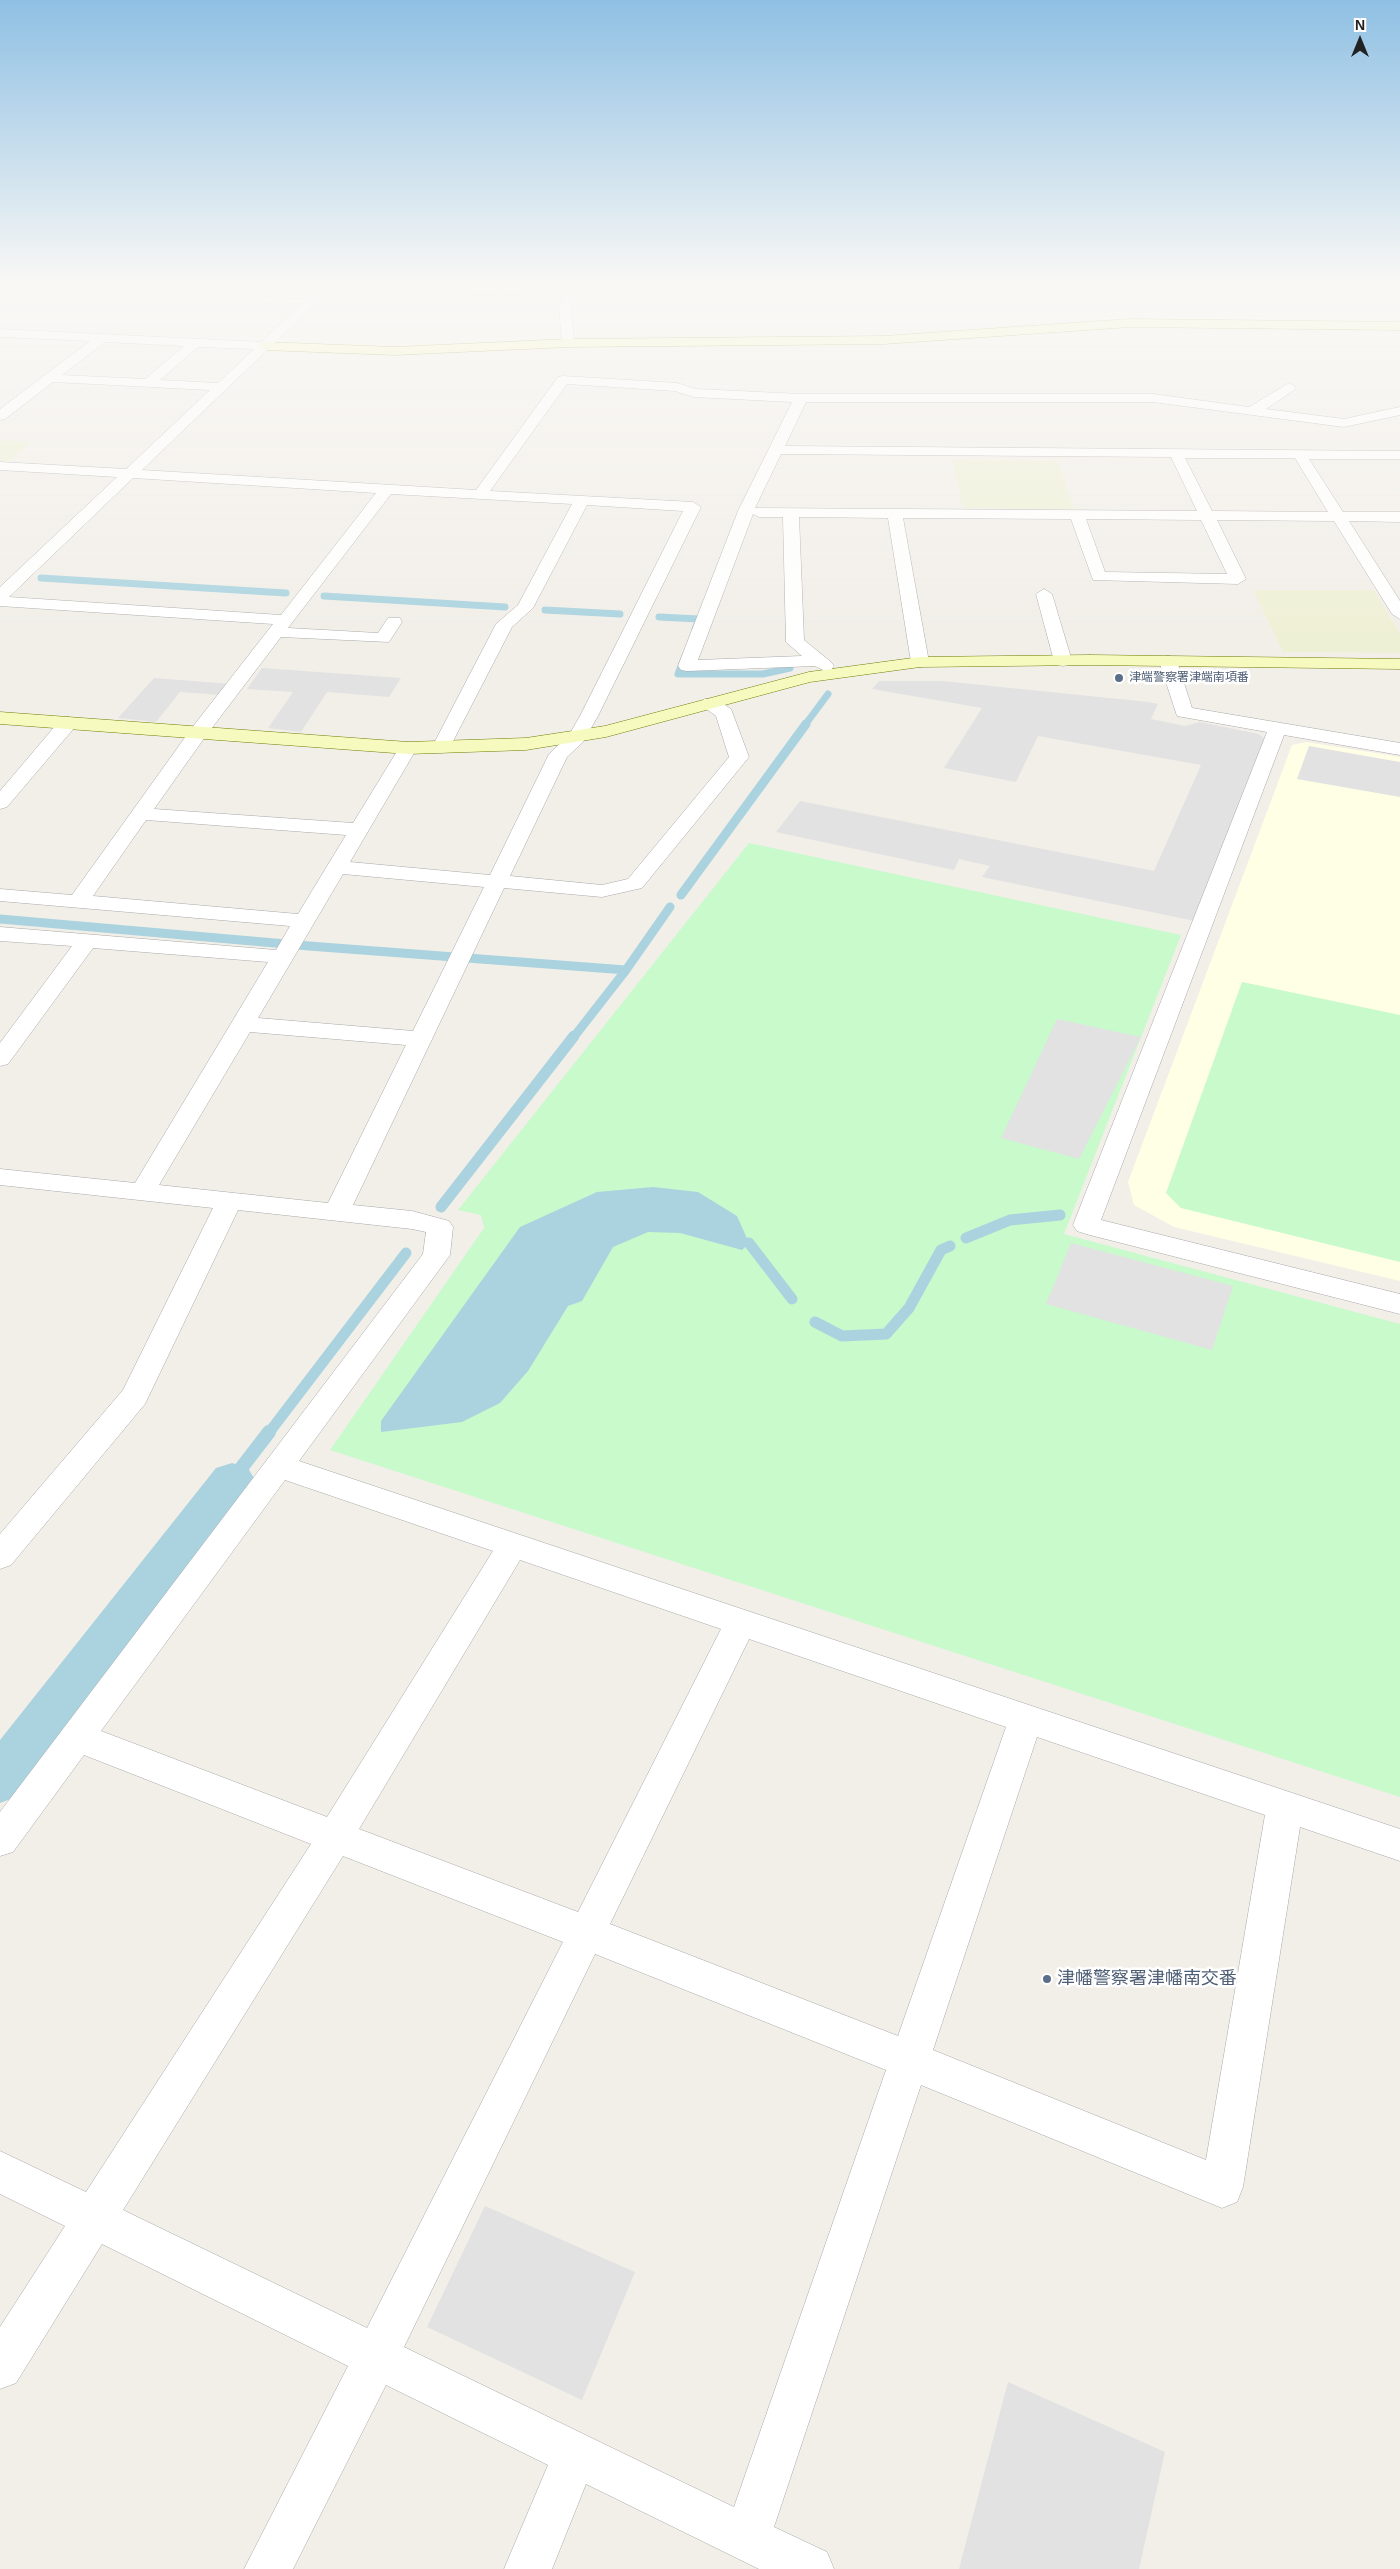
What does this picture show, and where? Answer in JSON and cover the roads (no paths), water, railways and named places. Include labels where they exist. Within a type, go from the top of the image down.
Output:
[{"type":"street","points":[[0,416],[17,403]]},
{"type":"street","points":[[0,596],[204,403]]},
{"type":"street","points":[[480,494],[546,403]]},
{"type":"street","points":[[798,403],[746,510],[687,666],[826,667],[920,662],[1063,660],[1400,664]]},
{"type":"street","points":[[1193,403],[1344,422],[1400,411]]},
{"type":"street","points":[[1253,410],[1267,403]]},
{"type":"street","points":[[774,450],[1400,455]]},
{"type":"street","points":[[1077,515],[1099,577],[1238,578],[1176,454]]},
{"type":"street","points":[[1300,454],[1400,614]]},
{"type":"street","points":[[1,466],[693,507],[589,716],[576,738],[559,754],[337,1212]]},
{"type":"street","points":[[78,902],[198,733],[387,489]]},
{"type":"street","points":[[441,747],[505,624],[526,608],[582,500]]},
{"type":"street","points":[[759,512],[1400,518]]},
{"type":"street","points":[[791,512],[795,642],[826,667]]},
{"type":"street","points":[[895,513],[920,662]]},
{"type":"street","points":[[1044,594],[1063,660]]},
{"type":"street","points":[[0,600],[281,626],[383,638],[394,622]]},
{"type":"street","points":[[1168,661],[1184,712],[1400,749]]},
{"type":"street","points":[[0,718],[408,748],[526,744],[576,738],[809,677],[826,667]]},
{"type":"street","points":[[337,866],[602,891],[635,884],[739,757],[724,713],[710,703]]},
{"type":"street","points":[[0,802],[68,723]]},
{"type":"street","points":[[1277,729],[1086,1225],[1400,1304]]},
{"type":"street","points":[[142,1192],[408,748]]},
{"type":"street","points":[[140,814],[360,830]]},
{"type":"street","points":[[0,895],[302,924]]},
{"type":"street","points":[[0,934],[285,954]]},
{"type":"street","points":[[0,1059],[87,941]]},
{"type":"street","points":[[243,1024],[421,1039]]},
{"type":"street","points":[[0,1840],[436,1255],[440,1227],[412,1220],[337,1212],[142,1192],[3,1181]]},
{"type":"street","points":[[0,1556],[135,1396],[228,1201]]},
{"type":"street","points":[[279,1466],[1400,1845]]},
{"type":"street","points":[[0,2367],[335,1837],[513,1545]]},
{"type":"street","points":[[268,2569],[588,1933],[741,1622]]},
{"type":"street","points":[[747,2538],[1026,1718]]},
{"type":"street","points":[[76,1738],[772,2004],[1222,2187],[1285,1806]]},
{"type":"street","points":[[0,2172],[810,2569]]},
{"type":"street","points":[[528,2569],[575,2454]]},
{"type":"water","points":[[653,1187],[698,1192],[737,1216],[749,1243],[742,1250],[680,1233],[648,1232],[613,1247],[582,1301],[568,1306],[528,1371],[500,1403],[462,1422],[381,1432],[381,1421],[520,1227],[597,1192]]},
{"type":"waterway","points":[[41,578],[286,593]]},
{"type":"waterway","points":[[324,596],[505,607]]},
{"type":"waterway","points":[[545,610],[620,614]]},
{"type":"waterway","points":[[659,617],[699,619],[695,629]]},
{"type":"waterway","points":[[685,656],[678,674],[763,674],[790,668]]},
{"type":"waterway","points":[[805,725],[828,694]]},
{"type":"waterway","points":[[681,895],[806,724]]},
{"type":"waterway","points":[[626,970],[670,907]]},
{"type":"waterway","points":[[0,919],[309,946],[626,970]]},
{"type":"waterway","points":[[573,1038],[626,970]]},
{"type":"waterway","points":[[441,1207],[574,1036]]},
{"type":"waterway","points":[[966,1238],[1010,1220],[1060,1215]]},
{"type":"waterway","points":[[749,1243],[792,1299]]},
{"type":"waterway","points":[[815,1322],[842,1336],[886,1334],[909,1308],[941,1250],[950,1246]]},
{"type":"waterway","points":[[268,1434],[406,1253]]},
{"type":"waterway","points":[[232,1480],[269,1432]]},
{"type":"waterway","points":[[0,1780],[232,1480]]},
{"type":"place","name":"津端警察署津端南項番","points":[[1119,678]]},
{"type":"place","name":"津幡警察署津幡南交番","points":[[1047,1979]]}]
